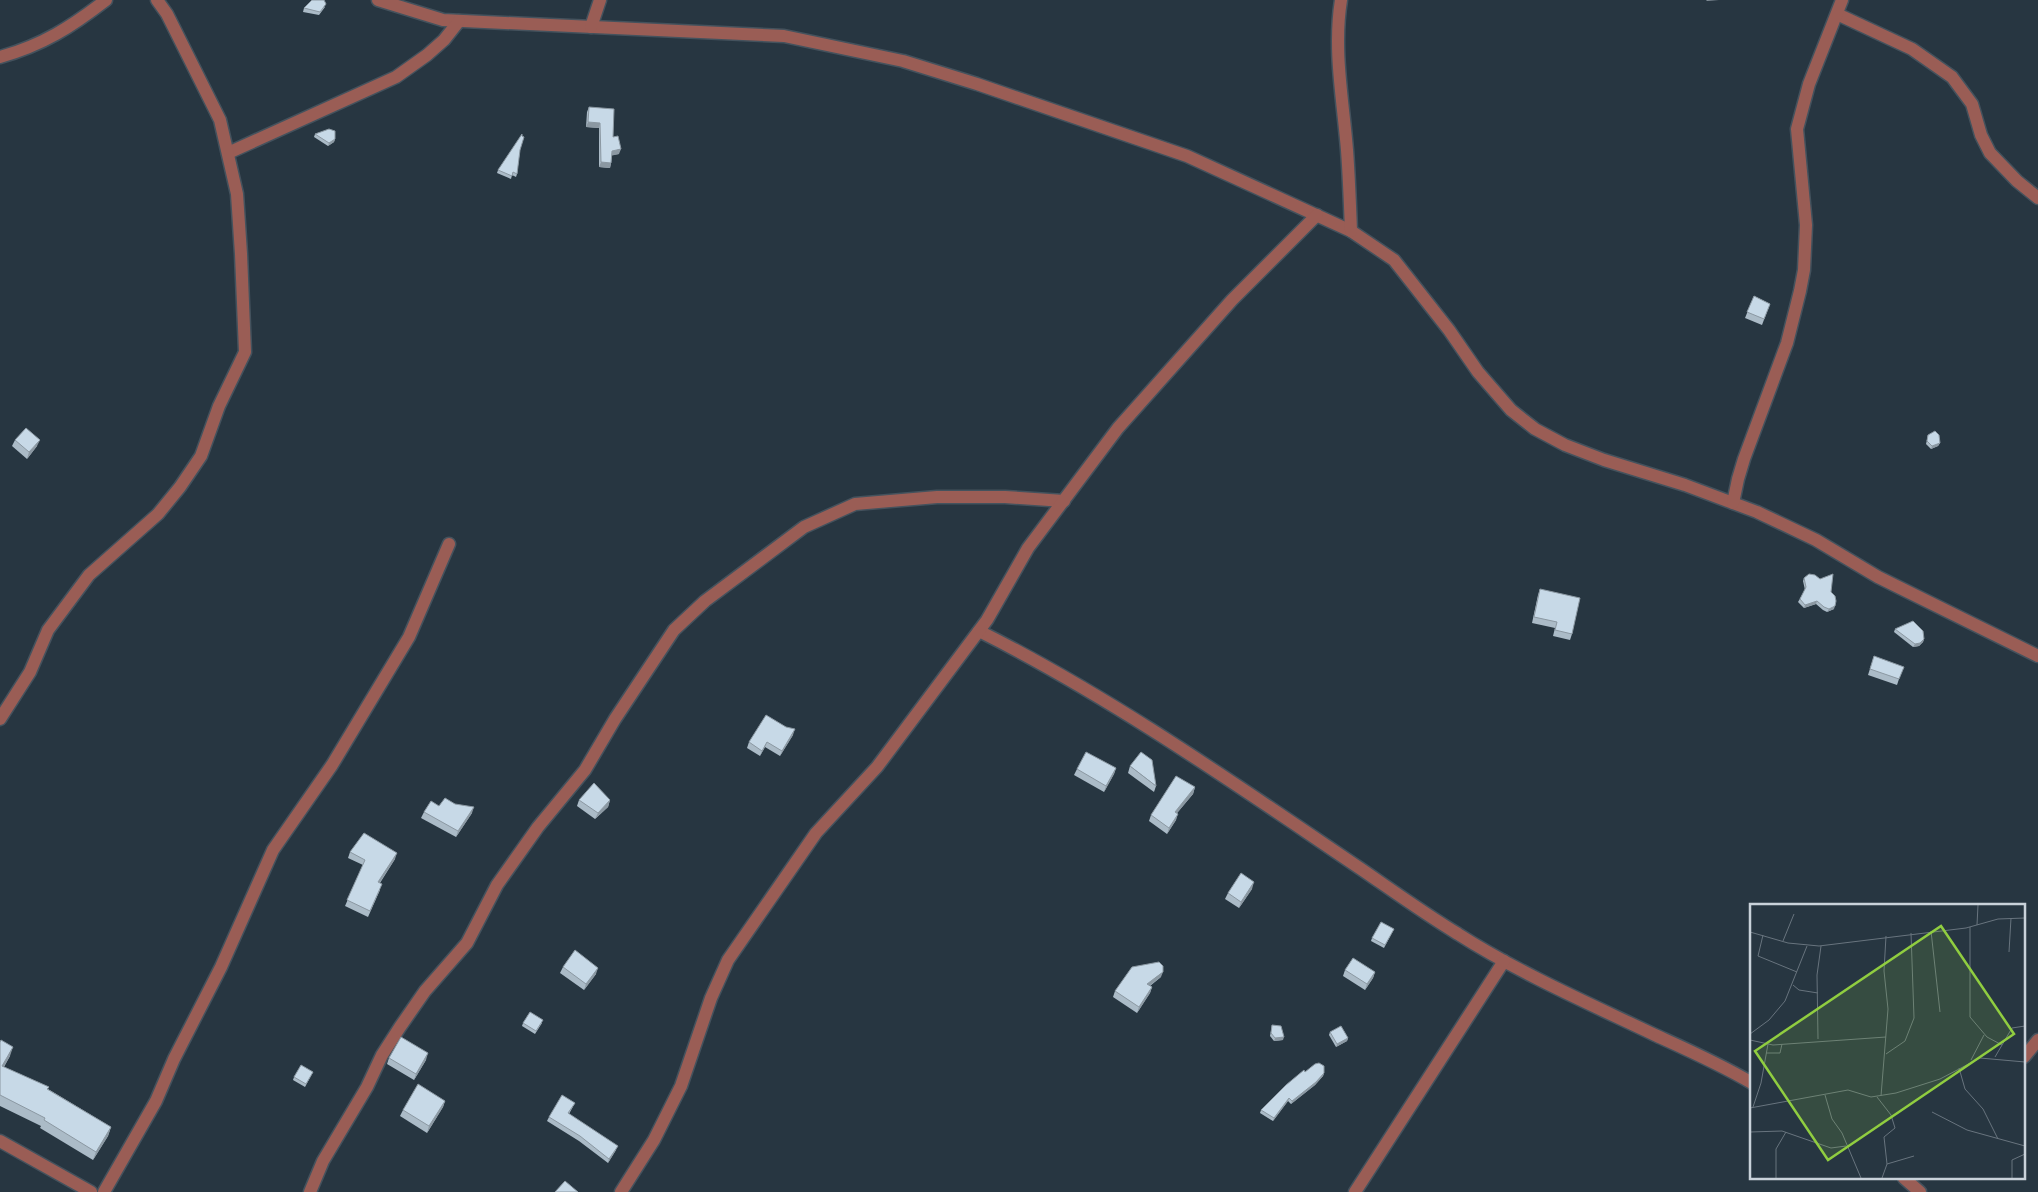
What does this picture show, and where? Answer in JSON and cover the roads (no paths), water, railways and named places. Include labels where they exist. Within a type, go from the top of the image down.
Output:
[{"type":"street","points":[[0,57],[27,50],[74,25],[106,0]]},
{"type":"street","points":[[0,719],[30,672],[48,630],[89,575],[158,514],[180,487],[201,456],[219,406],[245,352],[237,194],[220,120],[167,14],[158,0]]},
{"type":"street","points":[[378,0],[443,20],[716,31],[784,36],[903,61],[977,84],[1187,156],[1351,231],[1394,260],[1449,330],[1478,372],[1511,410],[1535,428],[1565,445],[1733,503],[1816,540],[1878,577],[2038,656]]},
{"type":"street","points":[[591,27],[600,0]]},
{"type":"street","points":[[1342,0],[1338,19],[1337,58],[1347,150],[1351,231]]},
{"type":"street","points":[[1733,503],[1744,459],[1787,343],[1800,291],[1804,270],[1806,225],[1797,129],[1810,84],[1842,0]]},
{"type":"street","points":[[1837,14],[1912,48],[1952,77],[1972,104],[1981,135],[1990,153],[2017,181],[2038,198]]},
{"type":"street","points":[[228,153],[396,77],[427,55],[444,40],[459,21]]},
{"type":"street","points":[[621,1192],[654,1140],[681,1086],[711,998],[728,960],[816,833],[877,767],[979,631],[1028,548],[1118,428],[1232,300],[1317,215]]},
{"type":"street","points":[[310,1192],[323,1161],[367,1087],[382,1056],[400,1026],[425,991],[467,943],[497,885],[538,827],[585,770],[615,719],[674,630],[705,601],[804,527],[855,504],[937,497],[1005,497],[1064,501]]},
{"type":"street","points":[[104,1192],[156,1101],[174,1059],[220,967],[272,850],[332,766],[409,637],[448,544]]},
{"type":"street","points":[[979,631],[1030,657],[1120,712],[1292,823],[1458,934],[1504,961],[1654,1035],[1720,1064],[1750,1082]]},
{"type":"street","points":[[1355,1192],[1504,961]]},
{"type":"street","points":[[2026,1055],[2038,1040]]},
{"type":"street","points":[[0,1141],[91,1192]]},
{"type":"street","points":[[1907,1180],[1920,1192]]}]
